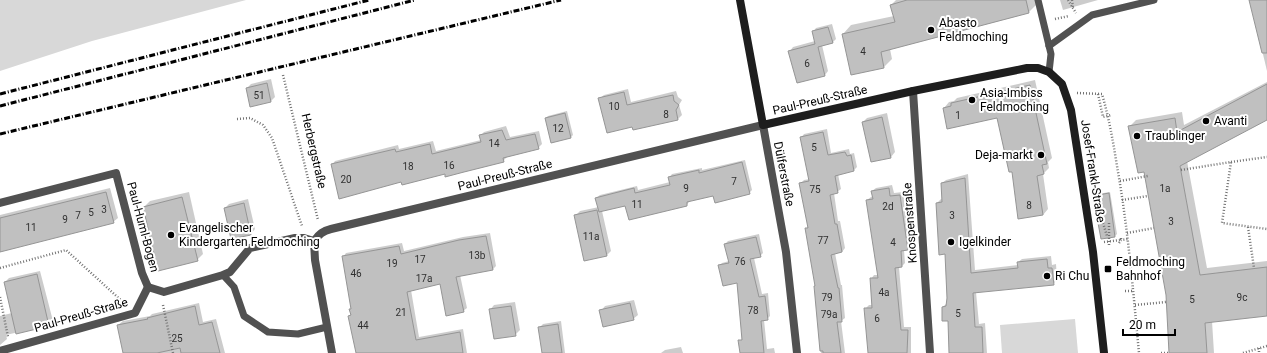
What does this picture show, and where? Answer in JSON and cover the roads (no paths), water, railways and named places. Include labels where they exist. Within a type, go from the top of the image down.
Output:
[{"type":"main road","name":"Dülferstraße","points":[[740,0],[763,125]]},
{"type":"main road","name":"Paul-Preuß-Straße","points":[[763,125],[913,91],[1026,68],[1038,68],[1049,72]]},
{"type":"main road","name":"Josef-Frankl-Straße","points":[[1049,72],[1062,84],[1071,110],[1093,252],[1104,353]]},
{"type":"street","name":"Knospenstraße","points":[[913,91],[930,353]]},
{"type":"street","name":"Paul-Preuß-Straße","points":[[314,241],[319,234],[331,229],[763,125]]},
{"type":"street","name":"Dülferstraße","points":[[763,125],[786,252],[797,353]]},
{"type":"street","name":"Paul-Huml-Bogen","points":[[0,203],[116,173],[142,273],[148,287]]},
{"type":"street","points":[[148,287],[164,292],[223,275],[230,272],[250,248],[295,238],[304,238],[314,241],[315,260],[332,353]]},
{"type":"street","name":"Paul-Preuß-Straße","points":[[0,351],[135,313],[148,287]]},
{"type":"lane","points":[[1038,0],[1051,54],[1049,72]]},
{"type":"lane","points":[[1049,46],[1092,15],[1154,0]]},
{"type":"lane","points":[[223,275],[234,287],[244,316],[268,332],[298,334],[327,327]]},
{"type":"railway","points":[[0,94],[369,0]]},
{"type":"railway","points":[[0,106],[415,0]]},
{"type":"railway","points":[[0,134],[561,0]]},
{"type":"place","name":"Abasto Feldmoching","points":[[931,30]]},
{"type":"place","name":"Asia-Imbiss Feldmoching","points":[[972,100]]},
{"type":"place","name":"Avanti","points":[[1206,121]]},
{"type":"place","name":"Traublinger","points":[[1137,136]]},
{"type":"place","name":"Deja-markt","points":[[1041,155]]},
{"type":"place","name":"Evangelischer Kindergarten Feldmoching","points":[[171,235]]},
{"type":"place","name":"Igelkinder","points":[[951,242]]},
{"type":"place","name":"Feldmoching Bahnhof","points":[[1108,269]]},
{"type":"place","name":"Ri Chu","points":[[1047,276]]}]
